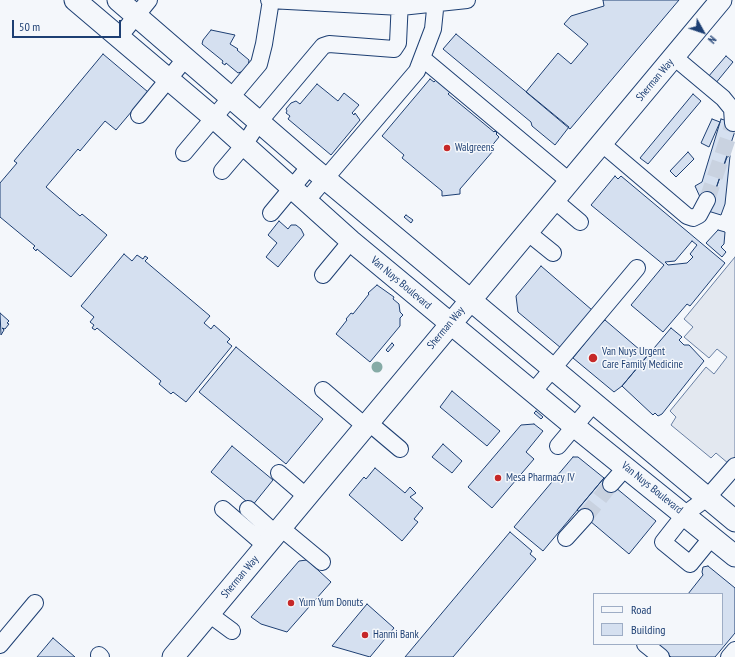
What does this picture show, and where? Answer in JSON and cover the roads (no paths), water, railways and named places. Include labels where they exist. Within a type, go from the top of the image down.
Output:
[{"type":"main road","name":"Van Nuys Boulevard","points":[[75,0],[244,144],[351,241],[574,426],[685,514],[735,556]]},
{"type":"main road","points":[[118,0],[230,98],[735,521]]},
{"type":"main road","name":"Sherman Way","points":[[173,657],[470,299],[721,0]]},
{"type":"street","points":[[119,37],[149,0]]},
{"type":"street","points":[[184,152],[259,64],[264,44],[270,0],[401,4],[467,0]]},
{"type":"street","points":[[271,213],[300,194],[318,172],[417,71],[433,29],[436,1]]},
{"type":"street","points":[[222,171],[244,144],[259,122],[323,46],[329,44],[394,49],[398,43],[401,4]]},
{"type":"street","points":[[674,57],[722,98],[732,109],[733,123]]},
{"type":"street","points":[[422,58],[569,182]]},
{"type":"street","points":[[139,115],[185,59]]},
{"type":"street","points":[[601,144],[687,216],[693,218],[699,215],[707,200]]},
{"type":"street","points":[[554,200],[580,222]]},
{"type":"street","points":[[527,232],[553,253]]},
{"type":"street","points":[[323,275],[351,241]]},
{"type":"street","points":[[533,392],[637,268]]},
{"type":"street","points":[[323,390],[400,449]]},
{"type":"street","points":[[558,446],[594,403]]},
{"type":"street","points":[[712,537],[690,564],[663,542],[685,514],[707,498],[735,466]]},
{"type":"street","points":[[611,484],[626,467]]},
{"type":"street","points":[[279,474],[307,497]]},
{"type":"street","points":[[223,509],[322,562]]},
{"type":"street","points":[[248,509],[274,536]]},
{"type":"street","points":[[566,538],[585,516]]},
{"type":"street","points":[[0,645],[35,603]]},
{"type":"street","points":[[209,614],[232,631]]},
{"type":"street","points":[[646,645],[661,657]]},
{"type":"street","points":[[729,657],[735,650]]},
{"type":"tunnel","points":[[707,200],[733,123]]},
{"type":"tunnel","points":[[585,517],[611,484]]},
{"type":"place","name":"Walgreens","points":[[447,148]]},
{"type":"place","name":"Van Nuys Urgent Care Family Medicine","points":[[593,358]]},
{"type":"place","name":"Mesa Pharmacy IV","points":[[498,478]]},
{"type":"place","name":"Yum Yum Donuts","points":[[291,603]]},
{"type":"place","name":"Hanmi Bank","points":[[365,635]]}]
